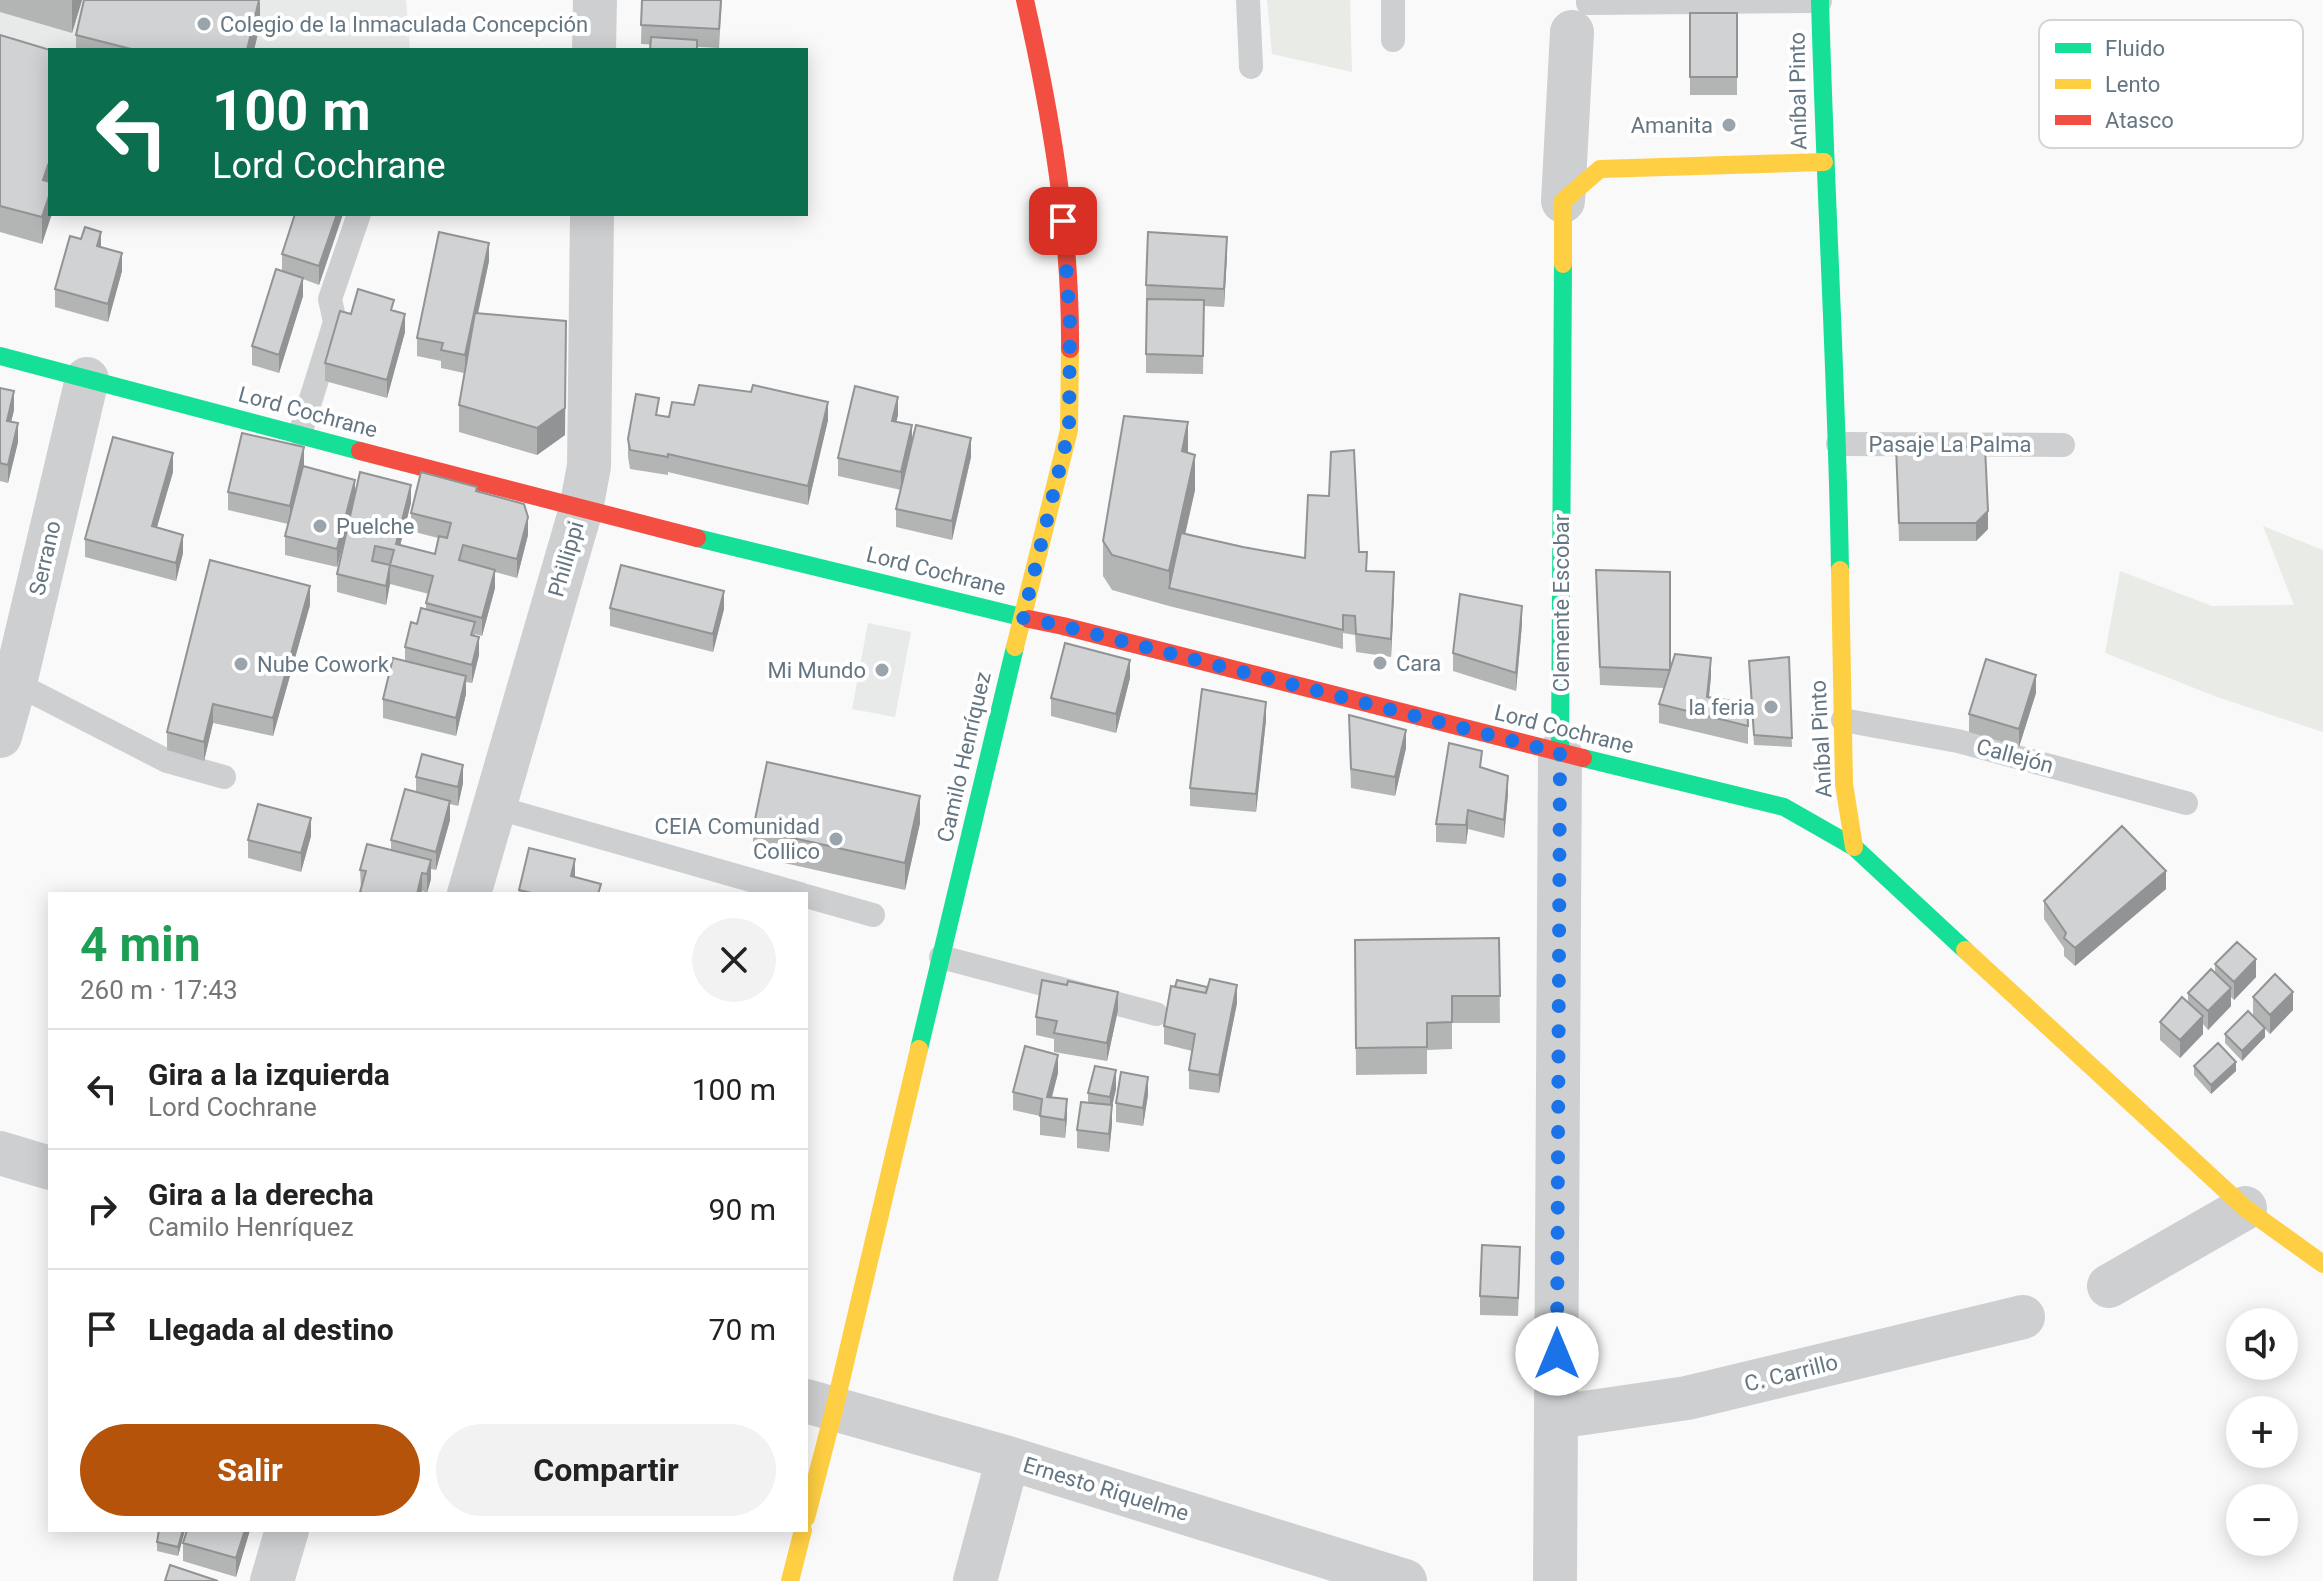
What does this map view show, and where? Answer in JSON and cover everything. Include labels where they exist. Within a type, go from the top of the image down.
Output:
[{"type":"street","points":[[594,48],[595,0]]},
{"type":"street","name":"Camilo Henríquez","points":[[808,1502],[820,1405],[941,957],[1069,430],[1070,323],[1063,221],[1044,82],[1025,0]]},
{"type":"street","name":"Aníbal Pinto","points":[[1820,1],[1824,162],[1838,444],[1844,784],[1854,847]]},
{"type":"street","name":"Clemente Escobar","points":[[1555,1581],[1563,201],[1580,16]]},
{"type":"street","points":[[1563,201],[1600,169],[1824,162]]},
{"type":"street","name":"Phillippi","points":[[470,892],[581,509],[589,466],[592,216]]},
{"type":"street","name":"Lord Cochrane","points":[[0,356],[581,509],[1784,807],[1854,847]]},
{"type":"street","name":"Serrano","points":[[0,736],[87,379]]},
{"type":"street","points":[[1854,847],[2245,1208],[2323,1264]]},
{"type":"street","points":[[0,1153],[48,1167]]},
{"type":"street","points":[[2109,1286],[2245,1208]]},
{"type":"street","name":"C. Carrillo","points":[[1557,1417],[1687,1398],[2023,1317]]},
{"type":"street","name":"Ernesto Riquelme","points":[[820,1405],[1008,1458],[1405,1581]]},
{"type":"street","points":[[975,1581],[1008,1458]]},
{"type":"street","points":[[272,1581],[286,1532]]},
{"type":"street","points":[[790,1581],[802,1532]]},
{"type":"lane","points":[[1248,0],[1251,67]]},
{"type":"lane","points":[[1393,0],[1393,40]]},
{"type":"lane","points":[[1580,16],[1588,3],[1820,1]]},
{"type":"lane","points":[[300,434],[335,322],[330,299],[358,216]]},
{"type":"lane","name":"Pasaje La Palma","points":[[1838,444],[2063,445]]},
{"type":"lane","points":[[15,683],[167,761],[224,777]]},
{"type":"lane","name":"Callejón","points":[[1843,720],[1958,741],[2186,803]]},
{"type":"lane","points":[[495,807],[793,892]]},
{"type":"lane","points":[[808,897],[873,915]]},
{"type":"lane","points":[[941,957],[1156,1014]]},
{"type":"shaded area","name":"Colegio de la Inmaculada Concepción","points":[[0,0],[406,0],[410,48],[48,48],[48,62],[0,47]]},
{"type":"shaded area","points":[[1267,0],[1350,0],[1352,72],[1272,54]]},
{"type":"shaded area","points":[[2263,526],[2323,550],[2323,732],[2220,698],[2105,653],[2120,571],[2212,606],[2294,605]]},
{"type":"shaded area","name":"Mi Mundo","points":[[868,623],[911,632],[895,717],[852,709]]},
{"type":"building","points":[[84,0],[259,0],[247,48],[127,48],[76,35]]},
{"type":"building","points":[[642,0],[721,0],[719,29],[641,25]]},
{"type":"building","points":[[1690,13],[1737,13],[1737,77],[1690,77]]},
{"type":"building","points":[[0,35],[48,49],[48,165],[43,180],[48,181],[48,199],[42,217],[0,206]]},
{"type":"building","points":[[651,37],[697,40],[697,48],[650,48]]},
{"type":"building","points":[[294,216],[336,216],[319,266],[282,254]]},
{"type":"building","points":[[85,227],[101,232],[97,246],[122,253],[108,304],[55,289],[70,236],[81,239]]},
{"type":"building","points":[[439,232],[489,243],[465,355],[441,350],[443,343],[417,338]]},
{"type":"building","points":[[1148,232],[1227,237],[1224,289],[1146,285]]},
{"type":"building","points":[[276,269],[303,278],[279,355],[252,346]]},
{"type":"building","points":[[358,289],[394,300],[391,310],[405,314],[387,380],[325,363],[340,311],[351,314]]},
{"type":"building","points":[[1147,299],[1204,300],[1203,356],[1146,354]]},
{"type":"building","points":[[475,313],[566,321],[565,408],[537,428],[459,405]]},
{"type":"building","points":[[699,385],[751,392],[753,385],[828,402],[808,486],[668,454],[668,457],[630,450],[628,439],[636,394],[659,398],[656,415],[669,417],[672,402],[694,405]]},
{"type":"building","points":[[855,386],[898,397],[892,421],[912,425],[901,472],[838,458]]},
{"type":"building","points":[[0,388],[14,391],[7,421],[18,423],[8,465],[0,463]]},
{"type":"building","points":[[1124,416],[1188,422],[1182,451],[1195,455],[1169,571],[1112,555],[1103,541]]},
{"type":"building","points":[[916,425],[971,438],[952,521],[896,509]]},
{"type":"building","points":[[242,433],[304,447],[290,506],[228,492]]},
{"type":"building","points":[[113,437],[173,453],[152,526],[183,535],[176,563],[85,539]]},
{"type":"building","points":[[1896,446],[1985,447],[1988,511],[1976,523],[1899,523]]},
{"type":"building","points":[[1354,450],[1359,552],[1367,552],[1366,571],[1394,572],[1391,639],[1356,634],[1355,616],[1343,615],[1343,630],[1169,588],[1181,533],[1305,558],[1308,495],[1329,496],[1331,452]]},
{"type":"building","name":"Puelche","points":[[303,466],[355,480],[337,549],[285,536]]},
{"type":"building","points":[[360,472],[411,485],[396,544],[435,554],[439,536],[447,538],[451,523],[411,513],[421,472],[524,504],[528,517],[517,559],[463,545],[459,560],[495,570],[482,618],[426,603],[433,576],[390,565],[386,586],[337,574]],"holes":[[[375,546],[394,550],[390,565],[372,561]]]},
{"type":"building","name":"Nube Cowork","points":[[210,560],[310,586],[273,718],[213,704],[204,742],[167,732]]},
{"type":"building","points":[[621,565],[724,591],[713,634],[610,608]]},
{"type":"building","points":[[1596,570],[1670,572],[1670,670],[1600,667]]},
{"type":"building","points":[[1460,594],[1522,606],[1516,673],[1453,653]]},
{"type":"building","points":[[421,608],[475,622],[471,635],[479,637],[472,665],[405,647],[411,622],[417,624]]},
{"type":"building","points":[[1065,643],[1130,660],[1116,714],[1051,698]]},
{"type":"building","points":[[1675,654],[1711,658],[1707,697],[1747,703],[1748,726],[1659,704]]},
{"type":"building","name":"la feria","points":[[1789,657],[1792,738],[1754,735],[1749,661]]},
{"type":"building","points":[[393,658],[466,676],[456,718],[383,699]]},
{"type":"building","points":[[1986,659],[2036,675],[2019,729],[1969,714]]},
{"type":"building","points":[[1202,689],[1266,702],[1256,794],[1190,788]]},
{"type":"building","points":[[1349,715],[1406,730],[1395,777],[1351,769]]},
{"type":"building","points":[[1449,743],[1482,751],[1480,767],[1508,776],[1504,820],[1468,810],[1466,825],[1436,824]]},
{"type":"building","points":[[422,754],[463,765],[458,787],[416,777]]},
{"type":"building","points":[[767,762],[920,796],[905,863],[753,829]]},
{"type":"building","points":[[405,789],[450,801],[436,852],[391,840]]},
{"type":"building","points":[[258,804],[311,818],[301,853],[248,840]]},
{"type":"building","points":[[2122,826],[2166,871],[2075,948],[2064,938],[2066,933],[2044,901]]},
{"type":"building","points":[[367,844],[431,860],[427,874],[422,873],[417,892],[360,892],[366,871],[360,870]]},
{"type":"building","points":[[529,848],[575,859],[571,876],[601,884],[599,892],[519,890]]},
{"type":"building","points":[[1499,938],[1500,996],[1452,996],[1452,1022],[1427,1023],[1427,1047],[1356,1048],[1355,940]]},
{"type":"building","points":[[2237,942],[2256,959],[2234,982],[2215,964]]},
{"type":"building","points":[[2211,969],[2231,988],[2208,1011],[2188,993]]},
{"type":"building","points":[[2275,974],[2293,992],[2270,1015],[2253,997]]},
{"type":"building","points":[[1210,979],[1237,985],[1219,1075],[1189,1070],[1195,1034],[1164,1026],[1171,986],[1206,993]]},
{"type":"building","points":[[1042,980],[1067,985],[1068,981],[1118,992],[1107,1043],[1054,1033],[1057,1021],[1036,1017]]},
{"type":"building","points":[[1177,980],[1207,987],[1206,993],[1175,987]]},
{"type":"building","points":[[2182,997],[2203,1016],[2180,1040],[2160,1022]]},
{"type":"building","points":[[2248,1011],[2265,1028],[2242,1051],[2225,1034]]},
{"type":"building","points":[[2218,1043],[2236,1062],[2211,1085],[2194,1066]]},
{"type":"building","points":[[1025,1046],[1058,1055],[1047,1097],[1067,1099],[1065,1120],[1040,1116],[1042,1099],[1013,1092]]},
{"type":"building","points":[[1095,1066],[1116,1070],[1110,1097],[1088,1093]]},
{"type":"building","points":[[1121,1072],[1148,1077],[1143,1108],[1116,1103]]},
{"type":"building","points":[[1081,1102],[1112,1105],[1109,1134],[1077,1130]]},
{"type":"building","points":[[1482,1245],[1520,1247],[1518,1298],[1480,1296]]},
{"type":"building","points":[[159,1532],[182,1532],[178,1547],[157,1542]]},
{"type":"building","points":[[186,1532],[244,1532],[236,1558],[183,1543]]},
{"type":"building","points":[[170,1565],[218,1581],[165,1581]]},
{"type":"traffic: fast","points":[[1820,0],[1840,570]]},
{"type":"traffic: fast","points":[[1560,753],[1563,264]]},
{"type":"traffic: fast","points":[[0,356],[360,451]]},
{"type":"traffic: fast","points":[[697,538],[1029,619]]},
{"type":"traffic: fast","points":[[919,1049],[1015,647]]},
{"type":"traffic: fast","points":[[1583,758],[1784,807],[1854,847],[1965,950]]},
{"type":"traffic: slow","points":[[1563,264],[1563,201],[1600,169],[1824,162]]},
{"type":"traffic: slow","points":[[1015,647],[1069,430],[1070,349]]},
{"type":"traffic: slow","points":[[1840,570],[1844,784],[1854,847]]},
{"type":"traffic: slow","points":[[1965,950],[2245,1208],[2323,1264]]},
{"type":"traffic: slow","points":[[808,1510],[919,1049]]},
{"type":"traffic: slow","points":[[790,1581],[802,1532]]},
{"type":"traffic: jam","points":[[1025,0],[1058,173],[1067,261],[1070,349]]},
{"type":"traffic: jam","points":[[360,451],[697,538]]},
{"type":"traffic: jam","points":[[1029,619],[1583,758]]},
{"type":"place","name":"Colegio de la Inmaculada Concepción","points":[[204,24]]},
{"type":"place","name":"Amanita","points":[[1729,125]]},
{"type":"place","name":"Puelche","points":[[320,526]]},
{"type":"place","name":"Cara","points":[[1380,663]]},
{"type":"place","name":"Nube Cowork","points":[[241,664]]},
{"type":"place","name":"Mi Mundo","points":[[882,670]]},
{"type":"place","name":"la feria","points":[[1771,707]]},
{"type":"place","name":"CEIA Comunidad Collico","points":[[836,839]]},
{"type":"route","points":[[1063,221],[1070,323],[1069,430],[1023,618],[1560,753],[1557,1354]]}]
